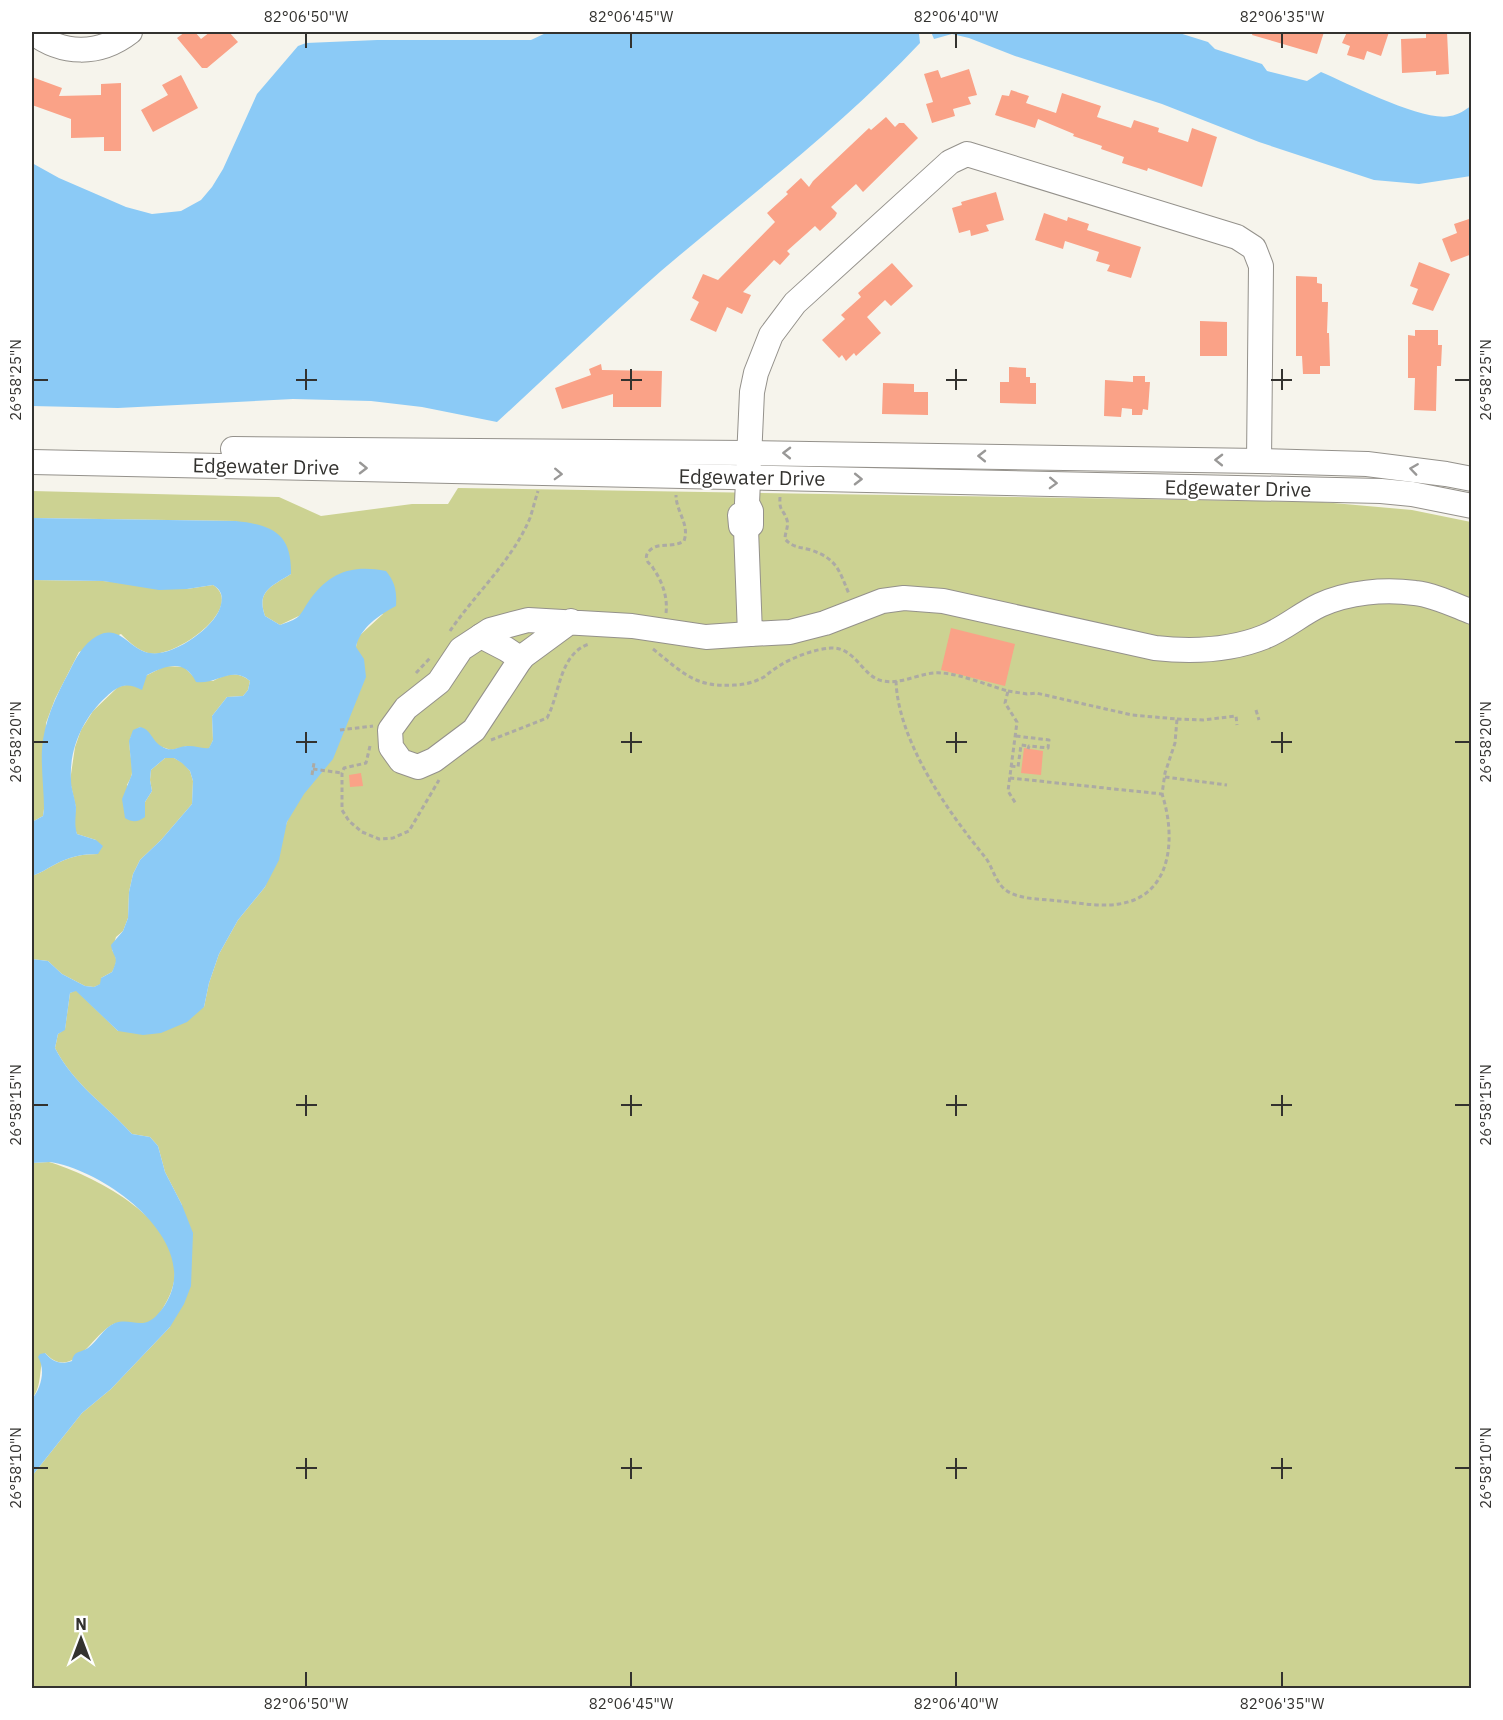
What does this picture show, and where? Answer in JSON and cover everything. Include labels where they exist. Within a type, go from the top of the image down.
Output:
[{"type":"street","points":[[32,32],[49,44],[68,50],[88,50],[107,46],[130,32]]},
{"type":"street","points":[[750,634],[746,529],[741,526],[740,510],[747,503],[750,412],[756,373],[771,335],[795,303],[950,162],[967,154],[1237,237],[1254,248],[1262,266],[1259,461]]},
{"type":"street","name":"Edgewater Drive","points":[[32,448],[749,453],[1259,461],[1367,464],[1436,472],[1472,479]]},
{"type":"street","name":"Edgewater Drive","points":[[32,462],[1381,491],[1412,494],[1472,506]]},
{"type":"street","points":[[571,621],[521,659],[474,730],[434,760],[418,767],[400,761],[391,747],[390,730],[406,708],[439,682],[461,649],[490,630],[528,620],[571,621],[632,626],[655,638],[706,637],[790,632],[825,623],[882,601],[904,598],[943,601],[1155,648],[1191,651],[1226,648],[1264,637],[1321,605],[1348,596],[1375,591],[1417,593],[1472,612]]},
{"type":"street","points":[[481,636],[521,659]]},
{"type":"path","points":[[449,633],[521,535],[530,517],[538,491]]},
{"type":"path","points":[[676,495],[676,506],[687,528],[684,541],[676,545],[656,546],[646,556],[664,588],[667,604],[655,638],[685,675],[702,683],[746,684],[763,678],[779,665],[805,654],[831,648],[846,651],[874,678],[884,682],[941,672],[1008,690],[1046,695],[1132,715],[1203,720],[1236,716],[1237,725]]},
{"type":"path","points":[[780,497],[780,508],[787,518],[788,525],[785,539],[795,547],[831,559],[838,565],[855,611]]},
{"type":"path","points":[[489,741],[547,718],[566,666],[581,646],[591,643]]},
{"type":"path","points":[[416,673],[435,652]]},
{"type":"path","points":[[896,681],[907,734],[932,781],[968,838],[986,858],[1004,890],[1017,896],[1081,903],[1119,904],[1137,898],[1151,889],[1162,876],[1167,857],[1170,822],[1162,794],[1175,743],[1176,719]]},
{"type":"path","points":[[1008,690],[1005,703],[1017,722],[1008,791],[1016,804]]},
{"type":"path","points":[[1256,710],[1259,720]]},
{"type":"path","points":[[340,730],[375,726],[373,736]]},
{"type":"path","points":[[1011,766],[1018,767],[1021,745],[1048,748],[1049,740],[1016,736]]},
{"type":"path","points":[[370,745],[366,763],[344,768],[342,772],[342,810],[349,821],[362,832],[379,839],[393,838],[409,831],[443,774]]},
{"type":"path","points":[[312,775],[314,763]]},
{"type":"path","points":[[313,769],[342,772]]},
{"type":"path","points":[[1010,777],[1162,794]]},
{"type":"path","points":[[1165,777],[1227,785]]},
{"type":"green space","points":[[458,488],[1322,502],[1412,510],[1471,522],[1471,1688],[32,1688],[32,1476],[82,1413],[111,1389],[170,1327],[182,1205],[165,1172],[158,1146],[150,1137],[132,1134],[71,1073],[55,1048],[58,1034],[65,1029],[70,993],[76,990],[118,1031],[204,1007],[219,954],[238,920],[265,887],[287,822],[358,637],[383,614],[309,602],[303,614],[280,625],[265,616],[264,595],[291,574],[236,521],[32,518],[32,491],[279,497],[321,516],[412,504],[448,504]]},
{"type":"green space","points":[[32,580],[103,581],[187,589],[213,585],[221,595],[221,606],[203,630],[189,640],[160,653],[144,652],[121,634],[79,652],[55,699],[46,723],[44,809],[43,816],[32,822]]},
{"type":"green space","points":[[165,666],[184,667],[193,676],[213,681],[227,675],[241,676],[250,681],[248,690],[243,696],[227,697],[212,716],[213,740],[209,749],[188,746],[171,750],[159,746],[140,727],[131,736],[132,774],[127,785],[144,808],[152,791],[151,770],[165,758],[174,758],[190,771],[193,781],[192,804],[140,860],[133,874],[129,892],[128,918],[123,931],[116,937],[112,950],[116,959],[115,966],[112,972],[101,978],[101,984],[94,987],[85,986],[62,974],[48,961],[32,959],[32,876],[70,858],[98,854],[96,840],[77,834],[73,823],[76,808],[70,781],[75,747],[81,730],[93,711],[118,687],[130,684]]},
{"type":"green space","points":[[49,1162],[92,1180],[138,1208],[156,1226],[169,1246],[175,1268],[171,1292],[165,1305],[150,1322],[145,1324],[115,1323],[72,1360],[63,1362],[54,1360],[45,1353],[38,1388],[32,1399],[32,1163]]},
{"type":"water","points":[[548,32],[924,32],[919,34],[920,43],[858,104],[794,161],[661,271],[497,422],[422,407],[371,401],[293,399],[118,408],[32,406],[32,163],[59,178],[126,207],[152,214],[181,211],[201,200],[212,187],[223,169],[257,94],[298,46],[306,43],[377,40],[531,40]]},
{"type":"water","points":[[931,32],[1176,32],[1208,42],[1215,49],[1262,64],[1267,71],[1307,81],[1321,72],[1386,101],[1422,113],[1450,116],[1471,106],[1471,176],[1419,184],[1374,180],[1259,142],[1162,104],[1015,56],[969,38],[952,34],[934,39]]},
{"type":"water","points":[[32,518],[236,521],[260,525],[278,534],[288,549],[291,574],[268,590],[263,601],[265,616],[280,625],[300,615],[311,598],[327,582],[335,576],[353,570],[386,571],[396,591],[396,606],[371,623],[358,640],[356,647],[364,659],[366,677],[333,759],[304,794],[287,822],[279,860],[265,887],[238,920],[219,954],[204,1007],[187,1022],[161,1033],[143,1035],[118,1031],[76,991],[70,993],[65,1030],[58,1034],[55,1048],[71,1073],[132,1134],[150,1137],[158,1146],[165,1172],[193,1233],[191,1286],[184,1304],[170,1327],[111,1389],[82,1413],[32,1476],[32,1399],[41,1379],[42,1368],[38,1357],[40,1354],[45,1353],[60,1363],[72,1361],[76,1353],[88,1348],[115,1323],[126,1321],[141,1323],[152,1320],[172,1290],[173,1265],[165,1241],[148,1218],[125,1197],[100,1181],[74,1169],[50,1162],[32,1163],[32,959],[48,961],[62,974],[85,986],[94,987],[100,984],[101,978],[112,972],[116,960],[111,945],[123,931],[128,918],[129,892],[133,874],[140,860],[192,804],[193,781],[190,771],[174,758],[165,758],[151,770],[152,791],[145,802],[145,817],[135,821],[125,818],[122,799],[132,774],[129,741],[133,730],[144,728],[158,744],[169,749],[185,746],[209,748],[213,740],[212,716],[227,697],[243,696],[248,690],[250,681],[237,675],[230,675],[210,681],[196,682],[186,670],[174,666],[147,675],[142,690],[123,686],[106,697],[84,724],[75,746],[71,768],[77,834],[96,840],[103,846],[98,854],[70,858],[32,876],[32,822],[43,816],[44,809],[42,757],[45,729],[55,700],[80,652],[97,636],[105,633],[118,635],[150,653],[169,651],[201,633],[216,616],[222,598],[219,590],[213,585],[159,590],[103,581],[32,580]]},
{"type":"building","points":[[185,32],[195,32],[201,39],[210,32],[229,32],[238,42],[207,68],[202,68],[177,38]]},
{"type":"building","points":[[1253,32],[1324,32],[1317,54],[1252,35]]},
{"type":"building","points":[[1347,32],[1389,32],[1381,56],[1367,51],[1364,60],[1347,55],[1350,46],[1342,43]]},
{"type":"building","points":[[1426,32],[1447,32],[1449,74],[1436,75],[1436,71],[1402,73],[1401,39],[1426,38]]},
{"type":"building","points":[[969,69],[977,95],[968,97],[971,104],[953,109],[955,116],[932,123],[926,104],[933,102],[924,74],[938,70],[941,78]]},
{"type":"building","points":[[181,75],[198,108],[153,132],[141,110],[168,95],[162,85]]},
{"type":"building","points":[[32,77],[62,88],[59,96],[101,95],[101,84],[121,83],[121,151],[104,151],[104,137],[71,138],[71,119],[32,105]]},
{"type":"building","points":[[1011,90],[1029,96],[1026,103],[1056,113],[1062,93],[1101,106],[1097,117],[1131,128],[1134,120],[1159,128],[1158,132],[1188,142],[1192,128],[1217,137],[1202,187],[1148,168],[1147,171],[1122,163],[1124,157],[1101,149],[1102,146],[1073,136],[1074,134],[1038,119],[1035,128],[995,115],[1002,95],[1009,96]]},
{"type":"building","points":[[886,117],[895,127],[899,123],[904,123],[918,138],[863,192],[856,184],[831,207],[837,213],[835,217],[820,231],[815,226],[787,251],[790,254],[780,265],[774,260],[743,292],[751,295],[742,314],[727,307],[716,332],[690,320],[699,302],[692,298],[703,274],[718,280],[775,222],[767,213],[788,194],[786,192],[801,178],[809,187],[869,128],[871,130]]},
{"type":"building","points":[[996,192],[1004,220],[986,225],[989,231],[971,236],[970,230],[959,233],[952,208],[962,205],[961,202]]},
{"type":"building","points":[[1044,213],[1067,221],[1068,217],[1089,224],[1087,230],[1141,247],[1131,278],[1107,271],[1110,265],[1096,261],[1099,252],[1065,241],[1063,249],[1035,240]]},
{"type":"building","points":[[1472,218],[1472,254],[1451,262],[1442,239],[1457,233],[1454,224]]},
{"type":"building","points":[[1419,262],[1450,274],[1433,311],[1412,304],[1418,289],[1410,286]]},
{"type":"building","points":[[892,263],[913,286],[891,306],[885,300],[867,317],[881,333],[856,356],[854,353],[846,361],[842,355],[839,358],[822,340],[845,319],[841,315],[861,297],[858,293]]},
{"type":"building","points":[[1296,276],[1317,277],[1317,283],[1322,284],[1322,302],[1328,302],[1327,333],[1329,333],[1330,366],[1320,366],[1320,374],[1303,374],[1302,356],[1296,356]]},
{"type":"building","points":[[1200,321],[1227,322],[1227,356],[1200,356]]},
{"type":"building","points":[[1415,330],[1438,330],[1438,345],[1442,345],[1441,366],[1437,366],[1436,411],[1414,410],[1415,378],[1408,378],[1408,335],[1415,336]]},
{"type":"building","points":[[601,364],[602,370],[662,371],[661,407],[613,407],[613,394],[562,409],[555,388],[591,375],[589,369]]},
{"type":"building","points":[[1009,367],[1026,368],[1026,377],[1030,377],[1030,383],[1036,383],[1036,404],[1000,403],[1000,382],[1009,382]]},
{"type":"building","points":[[1133,376],[1145,376],[1145,382],[1150,382],[1148,410],[1143,409],[1142,415],[1132,415],[1132,409],[1122,408],[1121,417],[1104,416],[1105,380],[1133,382]]},
{"type":"building","points":[[883,383],[914,384],[914,392],[928,392],[928,415],[882,414]]},
{"type":"building","points":[[951,628],[1015,644],[1005,686],[941,670]]},
{"type":"building","points":[[1024,748],[1043,751],[1041,775],[1021,773]]},
{"type":"building","points":[[361,773],[363,786],[350,787],[349,775]]}]
